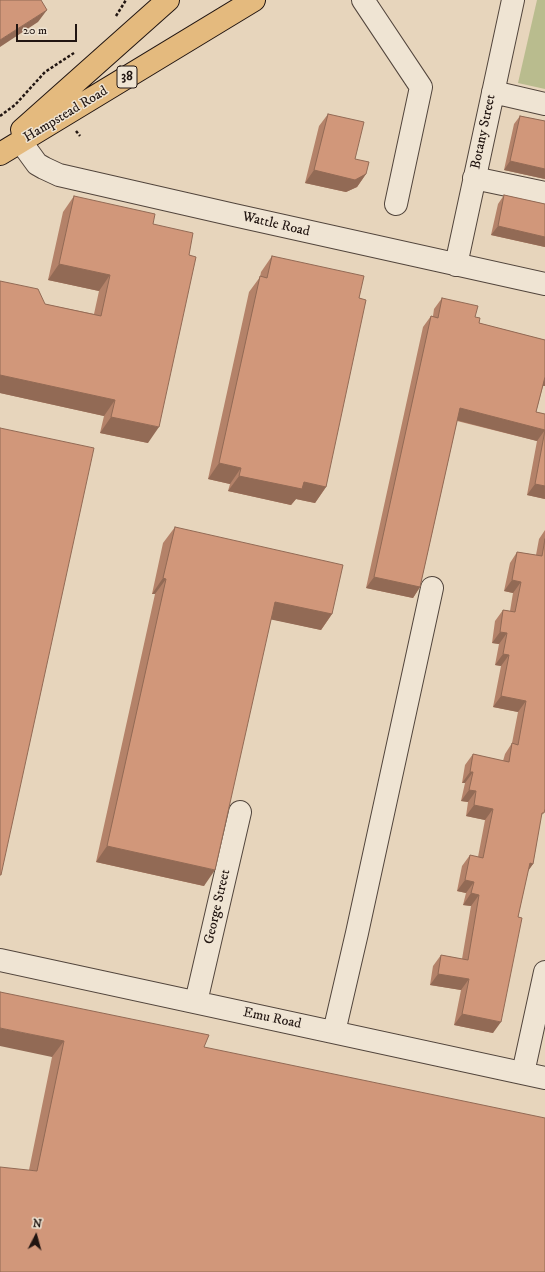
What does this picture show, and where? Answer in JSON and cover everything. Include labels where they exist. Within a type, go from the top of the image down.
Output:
[{"type":"main road","name":"Hampstead Road","points":[[0,149],[168,0]]},
{"type":"main road","name":"Hampstead Road","points":[[0,154],[254,0]]},
{"type":"street","points":[[363,0],[421,87],[396,204]]},
{"type":"street","name":"Botany Street","points":[[456,265],[513,0]]},
{"type":"street","points":[[493,92],[545,104]]},
{"type":"street","name":"Wattle Road","points":[[21,142],[38,164],[59,175],[234,216],[545,284]]},
{"type":"street","points":[[474,178],[545,193]]},
{"type":"street","points":[[334,1032],[358,933],[432,588]]},
{"type":"street","name":"George Street","points":[[196,1002],[240,812]]},
{"type":"street","name":"Emu Road","points":[[0,960],[545,1078]]},
{"type":"street","points":[[523,1073],[545,972]]},
{"type":"path","points":[[113,20],[126,0]]},
{"type":"path","points":[[0,116],[15,105],[45,72],[75,52]]},
{"type":"green space","points":[[537,0],[545,0],[545,89],[518,83]]},
{"type":"building","points":[[0,0],[41,0],[47,10],[0,40]]},
{"type":"building","points":[[328,114],[364,122],[355,159],[369,162],[366,174],[355,180],[314,170]]},
{"type":"building","points":[[520,116],[545,121],[545,169],[510,161]]},
{"type":"building","points":[[504,195],[545,204],[545,237],[498,226]]},
{"type":"building","points":[[74,196],[155,214],[153,224],[193,233],[189,255],[196,257],[159,427],[111,417],[115,400],[0,375],[0,281],[38,289],[45,304],[101,316],[110,275],[59,264]]},
{"type":"building","points":[[272,256],[364,276],[359,298],[366,300],[326,487],[304,482],[302,489],[239,476],[241,468],[219,463],[260,276],[267,278]]},
{"type":"building","points":[[442,298],[478,306],[475,317],[480,318],[479,323],[545,340],[545,377],[536,412],[545,414],[545,430],[460,408],[420,587],[374,577],[431,316],[438,318]]},
{"type":"building","points":[[0,428],[94,448],[1,875],[0,875]]},
{"type":"building","points":[[545,430],[545,486],[535,484]]},
{"type":"building","points":[[175,527],[343,565],[332,614],[275,602],[215,870],[107,846],[166,579],[163,578]]},
{"type":"building","points":[[545,539],[545,809],[544,813],[542,813],[533,864],[530,863],[518,917],[522,918],[501,1022],[462,1014],[469,979],[438,974],[441,955],[468,960],[479,895],[471,893],[474,882],[465,880],[470,855],[483,858],[493,809],[474,805],[476,791],[469,790],[473,772],[470,772],[473,754],[509,762],[512,743],[518,745],[526,701],[501,696],[509,655],[503,654],[507,633],[500,632],[503,610],[515,612],[521,582],[512,580],[517,552],[542,556]]},
{"type":"building","points":[[0,992],[209,1035],[204,1047],[545,1118],[545,1272],[0,1272],[0,1167],[37,1171],[64,1041],[0,1028]]}]
